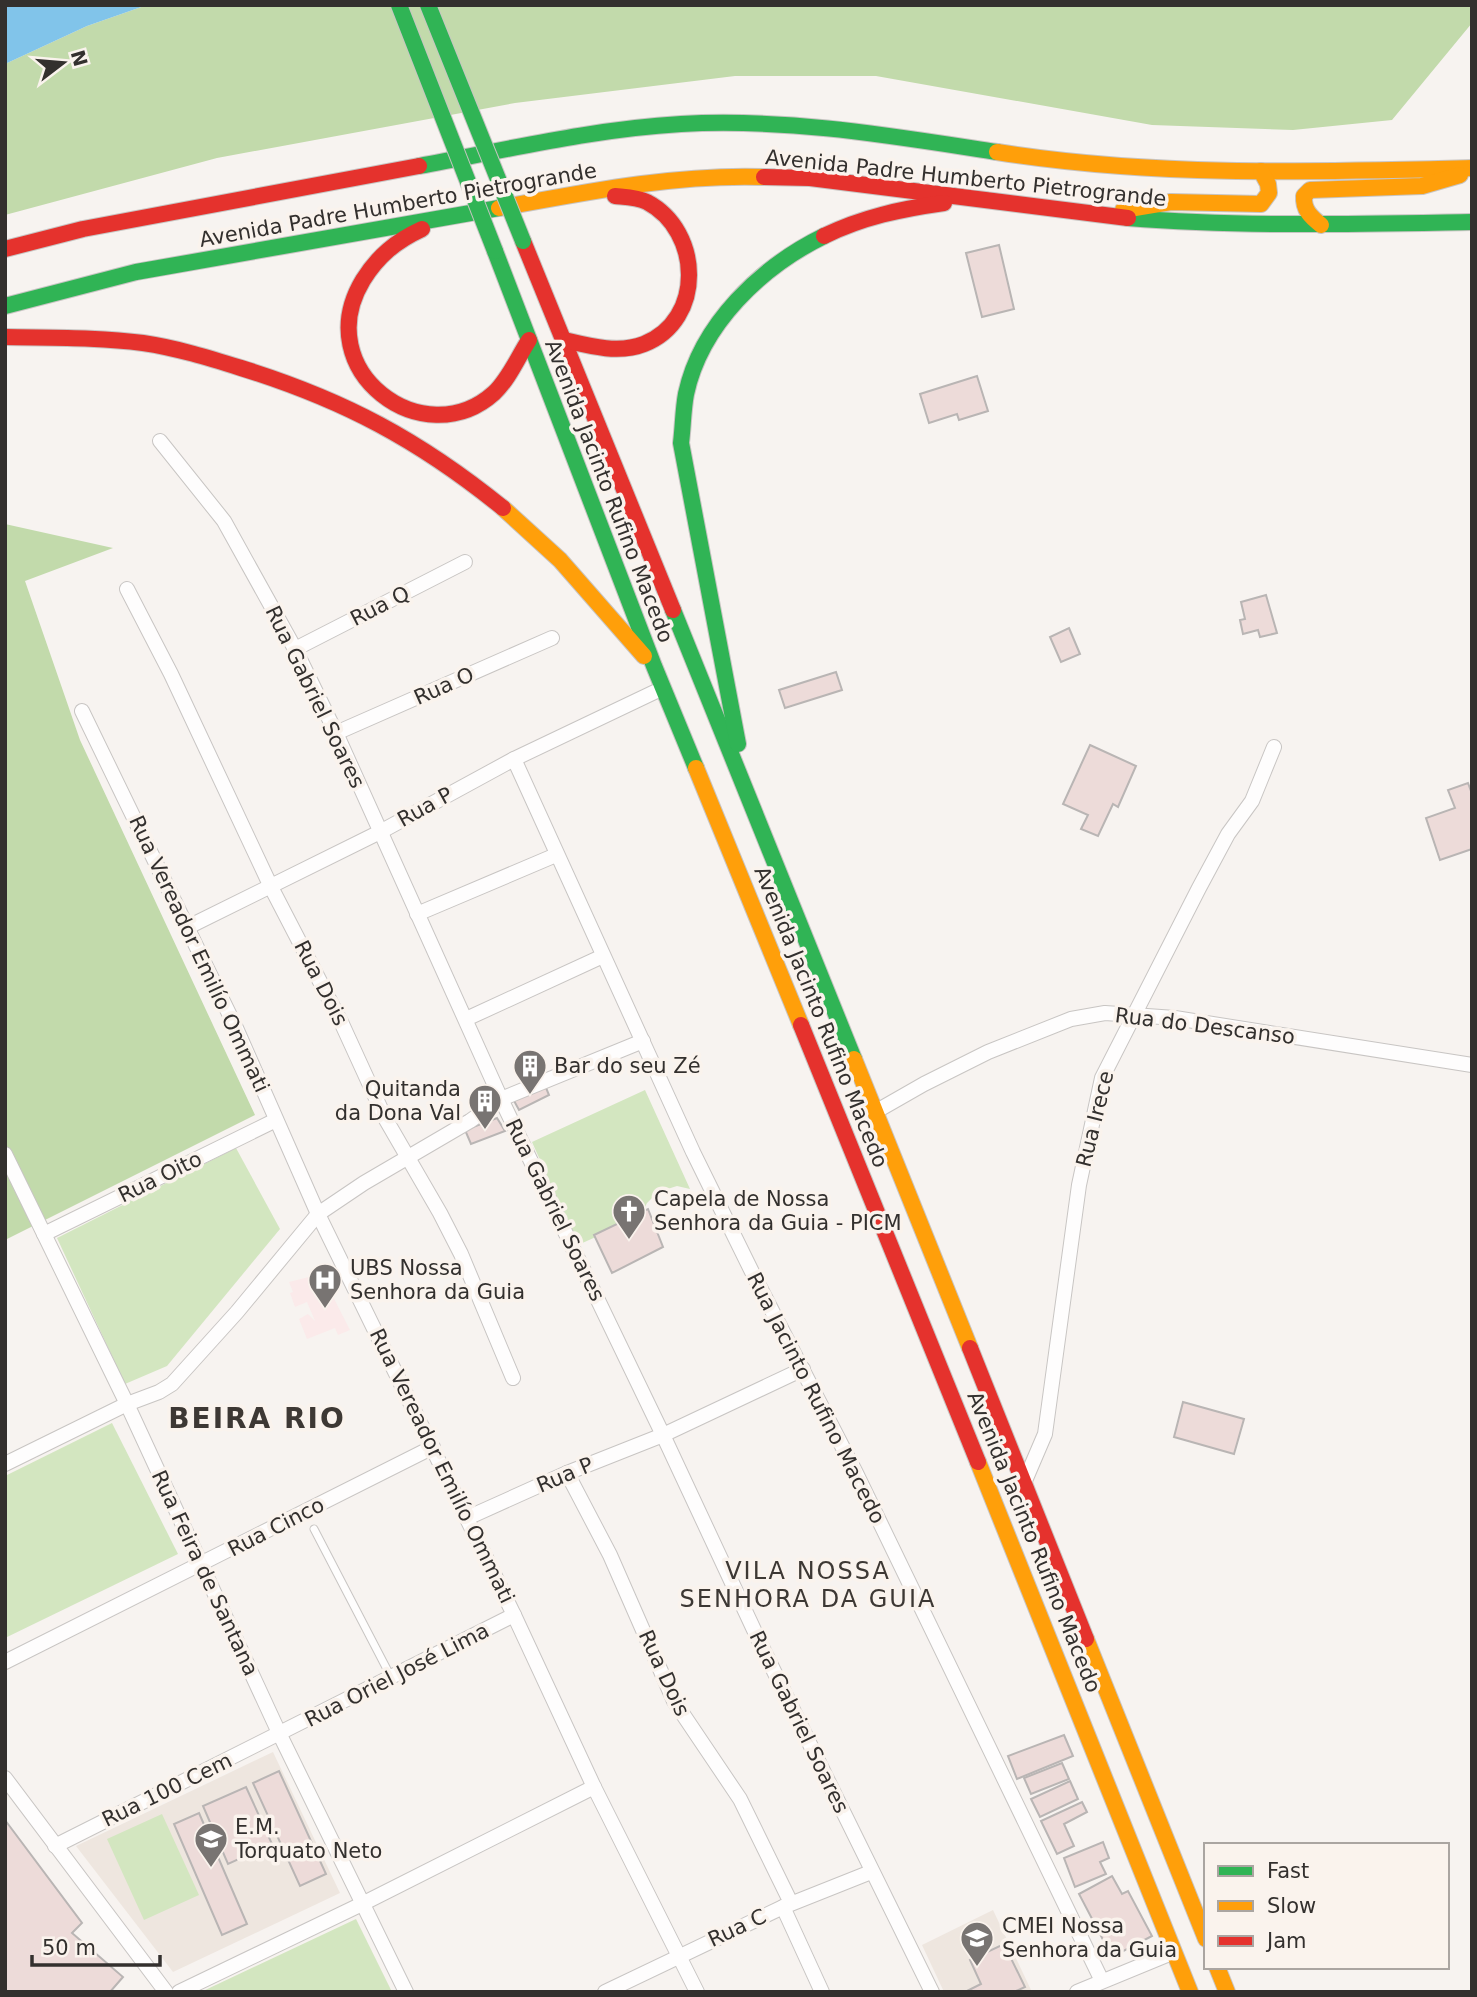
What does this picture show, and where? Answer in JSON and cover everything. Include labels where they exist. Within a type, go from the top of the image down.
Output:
[{"type":"main road","name":"Avenida Jacinto Rufino Macedo","points":[[400,5],[654,666],[858,1162],[1190,1992]]},
{"type":"main road","name":"Avenida Jacinto Rufino Macedo","points":[[428,5],[747,791],[1204,1934]]},
{"type":"main road","name":"Avenida Padre Humberto Pietrogrande","points":[[5,249],[83,229],[310,186],[636,127],[684,123],[741,122],[821,127],[1068,162],[1149,168],[1261,171],[1472,170]]},
{"type":"main road","points":[[1321,225],[1310,216],[1305,207],[1304,196],[1310,190],[1422,186],[1472,170]]},
{"type":"main road","points":[[1093,215],[1171,202],[1261,204],[1269,193],[1269,186],[1261,171]]},
{"type":"main road","name":"Avenida Padre Humberto Pietrogrande","points":[[5,306],[136,272],[582,192],[699,178],[810,178],[996,200],[1093,215],[1189,223],[1321,225],[1472,222]]},
{"type":"main road","points":[[564,340],[616,349],[645,343],[662,332],[678,316],[690,288],[686,252],[680,233],[670,220],[644,200],[582,192]]},
{"type":"main road","points":[[747,791],[681,443],[680,418],[692,373],[704,343],[733,304],[768,270],[793,251],[831,232],[896,209],[925,204],[996,200]]},
{"type":"main road","points":[[448,218],[406,236],[384,252],[372,264],[357,290],[347,331],[354,363],[362,377],[375,391],[410,411],[449,415],[465,411],[493,394],[505,381],[529,340]]},
{"type":"main road","points":[[5,337],[88,338],[144,344],[218,361],[298,386],[344,405],[437,460],[522,524],[563,564],[654,666]]},
{"type":"main road","points":[[776,962],[779,939],[785,935],[792,940],[810,984],[845,1038]]},
{"type":"main road","points":[[858,1162],[891,1223],[906,1263],[919,1270],[926,1265],[929,1247]]},
{"type":"main road","points":[[1218,1969],[1227,1992]]},
{"type":"street","name":"Rua Gabriel Soares","points":[[160,441],[224,521],[295,649],[336,733],[501,1099],[871,1872],[932,1992]]},
{"type":"street","name":"Rua Q","points":[[295,649],[465,562]]},
{"type":"street","name":"Rua Dois","points":[[127,589],[171,674],[271,887],[342,1024],[385,1118],[461,1254],[513,1377]]},
{"type":"street","name":"Rua O","points":[[336,733],[552,638]]},
{"type":"street","name":"Rua P","points":[[188,927],[380,832],[514,759],[663,688]]},
{"type":"street","name":"Rua Vereador Emilío Ommati","points":[[82,711],[236,1028],[318,1213],[514,1615],[594,1787],[697,1992]]},
{"type":"street","name":"Rua Irece","points":[[1024,1483],[1045,1434],[1079,1185],[1102,1078],[1164,953],[1222,846],[1252,801],[1274,747]]},
{"type":"street","name":"Rua Jacinto Rufino Macedo","points":[[514,759],[710,1188],[948,1661],[1102,1981]]},
{"type":"street","points":[[417,914],[556,855]]},
{"type":"street","points":[[466,1019],[603,956]]},
{"type":"street","name":"Rua do Descanso","points":[[875,1112],[988,1052],[1071,1019],[1105,1013],[1175,1018],[1472,1065]]},
{"type":"street","points":[[5,1464],[172,1384],[237,1312],[318,1213],[406,1157],[450,1134],[501,1099],[643,1041]]},
{"type":"street","name":"Rua Oito","points":[[44,1234],[276,1120]]},
{"type":"street","name":"Rua Feira de Santana","points":[[5,1154],[127,1404],[280,1735],[406,1992]]},
{"type":"street","name":"Rua P","points":[[467,1518],[567,1473],[663,1435],[803,1369]]},
{"type":"street","name":"Rua Cinco","points":[[5,1662],[433,1447]]},
{"type":"street","name":"Rua Dois","points":[[567,1473],[616,1567],[674,1701],[740,1799],[822,1992]]},
{"type":"street","name":"Rua Oriel José Lima","points":[[280,1735],[514,1615]]},
{"type":"street","name":"Rua 100 Cem","points":[[55,1846],[280,1735]]},
{"type":"street","points":[[5,1778],[166,1992]]},
{"type":"street","points":[[179,1992],[362,1904],[594,1787]]},
{"type":"street","name":"Rua C","points":[[605,1992],[787,1905],[871,1872]]},
{"type":"street","points":[[1077,1992],[1174,1952]]},
{"type":"lane","points":[[314,1529],[392,1678]]},
{"type":"shaded area","name":"UBS Nossa Senhora da Guia","points":[[313,1276],[319,1287],[327,1285],[350,1330],[338,1335],[335,1328],[307,1339],[299,1319],[308,1314],[315,1321],[307,1302],[295,1307],[289,1282]]},
{"type":"shaded area","name":"E.M. Torquato Neto","points":[[273,1752],[340,1893],[173,1972],[76,1846]]},
{"type":"shaded area","name":"CMEI Nossa Senhora da Guia","points":[[993,1910],[1032,1992],[944,1992],[922,1945]]},
{"type":"green space","points":[[147,5],[1472,5],[1472,23],[1392,120],[1293,130],[1152,125],[876,76],[735,76],[515,103],[217,158],[5,215],[5,64],[87,26]]},
{"type":"green space","points":[[5,524],[113,548],[25,581],[80,740],[255,1115],[5,1240]]},
{"type":"green space","points":[[645,1090],[690,1189],[677,1186],[658,1192],[647,1203],[640,1217],[578,1245],[532,1142]]},
{"type":"green space","points":[[236,1148],[280,1229],[167,1366],[125,1384],[57,1238]]},
{"type":"green space","points":[[112,1423],[178,1554],[5,1638],[5,1476]]},
{"type":"green space","points":[[162,1814],[199,1895],[144,1920],[107,1839]]},
{"type":"green space","points":[[356,1919],[392,1992],[201,1992]]},
{"type":"water","points":[[5,5],[147,5],[87,26],[5,64]]},
{"type":"building","points":[[999,245],[1014,309],[982,317],[966,253]]},
{"type":"building","points":[[977,376],[988,411],[959,420],[957,414],[929,423],[920,394]]},
{"type":"building","points":[[1266,595],[1277,633],[1260,637],[1258,630],[1243,634],[1240,620],[1245,619],[1241,602]]},
{"type":"building","points":[[1069,628],[1080,654],[1061,662],[1050,637]]},
{"type":"building","points":[[836,672],[842,690],[785,708],[779,690]]},
{"type":"building","points":[[1090,745],[1136,766],[1118,807],[1113,804],[1098,836],[1081,829],[1088,815],[1063,804]]},
{"type":"building","points":[[1468,783],[1472,794],[1472,849],[1440,860],[1426,818],[1455,808],[1448,790]]},
{"type":"building","name":"Bar do seu Zé","points":[[544,1083],[549,1095],[519,1110],[512,1097]]},
{"type":"building","name":"Quitanda da Dona Val","points":[[497,1118],[505,1131],[471,1144],[465,1130]]},
{"type":"building","name":"Capela de Nossa Senhora da Guia - PICM","points":[[648,1209],[663,1247],[612,1273],[594,1235]]},
{"type":"building","points":[[1183,1402],[1244,1419],[1234,1454],[1174,1437]]},
{"type":"building","points":[[1064,1735],[1073,1756],[1017,1779],[1008,1756]]},
{"type":"building","points":[[1062,1763],[1069,1779],[1031,1794],[1024,1778]]},
{"type":"building","points":[[279,1771],[326,1874],[300,1886],[253,1783]]},
{"type":"building","points":[[1070,1781],[1078,1799],[1040,1817],[1031,1799]]},
{"type":"building","points":[[246,1787],[272,1844],[228,1864],[203,1806]]},
{"type":"building","points":[[1082,1802],[1087,1812],[1064,1824],[1074,1846],[1057,1854],[1041,1821]]},
{"type":"building","points":[[199,1813],[247,1924],[222,1935],[174,1824]]},
{"type":"building","points":[[5,1820],[82,1923],[72,1933],[123,1977],[110,1992],[5,1992]]},
{"type":"building","points":[[1103,1842],[1109,1858],[1100,1862],[1106,1874],[1075,1887],[1064,1858]]},
{"type":"building","points":[[1112,1876],[1122,1894],[1128,1891],[1152,1936],[1112,1957],[1079,1894]]},
{"type":"building","name":"CMEI Nossa Senhora da Guia","points":[[1004,1944],[1025,1987],[1014,1992],[965,1992],[981,1984],[970,1960]]},
{"type":"traffic: fast","points":[[399,5],[495,251]]},
{"type":"traffic: fast","points":[[428,5],[523,241]]},
{"type":"traffic: fast","points":[[419,166],[615,130],[721,123],[840,130],[997,152]]},
{"type":"traffic: fast","points":[[5,306],[136,272],[499,208]]},
{"type":"traffic: fast","points":[[1128,218],[1257,224],[1472,222]]},
{"type":"traffic: fast","points":[[738,744],[681,443],[686,394],[705,344],[737,300],[778,264],[824,236]]},
{"type":"traffic: fast","points":[[495,251],[654,666],[696,768]]},
{"type":"traffic: fast","points":[[673,610],[854,1059]]},
{"type":"traffic: slow","points":[[997,152],[1115,166],[1174,169],[1293,171],[1472,168]]},
{"type":"traffic: slow","points":[[1123,210],[1171,202],[1261,204],[1269,193],[1268,184],[1261,171]]},
{"type":"traffic: slow","points":[[1321,225],[1306,209],[1304,196],[1310,190],[1422,186],[1460,175]]},
{"type":"traffic: slow","points":[[499,208],[664,181],[764,177]]},
{"type":"traffic: slow","points":[[503,508],[560,560],[644,656]]},
{"type":"traffic: slow","points":[[696,768],[801,1025]]},
{"type":"traffic: slow","points":[[854,1059],[970,1348]]},
{"type":"traffic: slow","points":[[978,1462],[1190,1992]]},
{"type":"traffic: slow","points":[[1086,1639],[1204,1934]]},
{"type":"traffic: slow","points":[[1218,1969],[1227,1992]]},
{"type":"traffic: jam","points":[[5,249],[83,229],[419,166]]},
{"type":"traffic: jam","points":[[764,177],[810,178],[1128,218]]},
{"type":"traffic: jam","points":[[564,340],[614,349],[644,344],[664,332],[678,316],[686,296],[689,275],[686,253],[678,233],[665,215],[647,202],[615,196]]},
{"type":"traffic: jam","points":[[824,236],[883,215],[944,203]]},
{"type":"traffic: jam","points":[[422,229],[381,256],[363,280],[350,314],[350,345],[362,372],[382,394],[407,409],[436,415],[466,410],[494,393],[509,375],[529,340]]},
{"type":"traffic: jam","points":[[523,241],[673,610]]},
{"type":"traffic: jam","points":[[5,337],[143,343],[193,354],[278,380],[379,424],[441,462],[503,508]]},
{"type":"traffic: jam","points":[[801,1025],[978,1462]]},
{"type":"traffic: jam","points":[[970,1348],[1086,1639]]},
{"type":"place","name":"Bar do seu Zé","points":[[530,1096]]},
{"type":"place","name":"Quitanda da Dona Val","points":[[485,1131]]},
{"type":"place","name":"Capela de Nossa Senhora da Guia - PICM","points":[[629,1241]]},
{"type":"place","name":"UBS Nossa Senhora da Guia","points":[[325,1310]]},
{"type":"place","name":"E.M. Torquato Neto","points":[[211,1869]]},
{"type":"place","name":"CMEI Nossa Senhora da Guia","points":[[977,1968]]},
{"type":"district","name":"BEIRA RIO","points":[[257,1418]]},
{"type":"district","name":"VILA NOSSA SENHORA DA GUIA","points":[[808,1585]]}]
